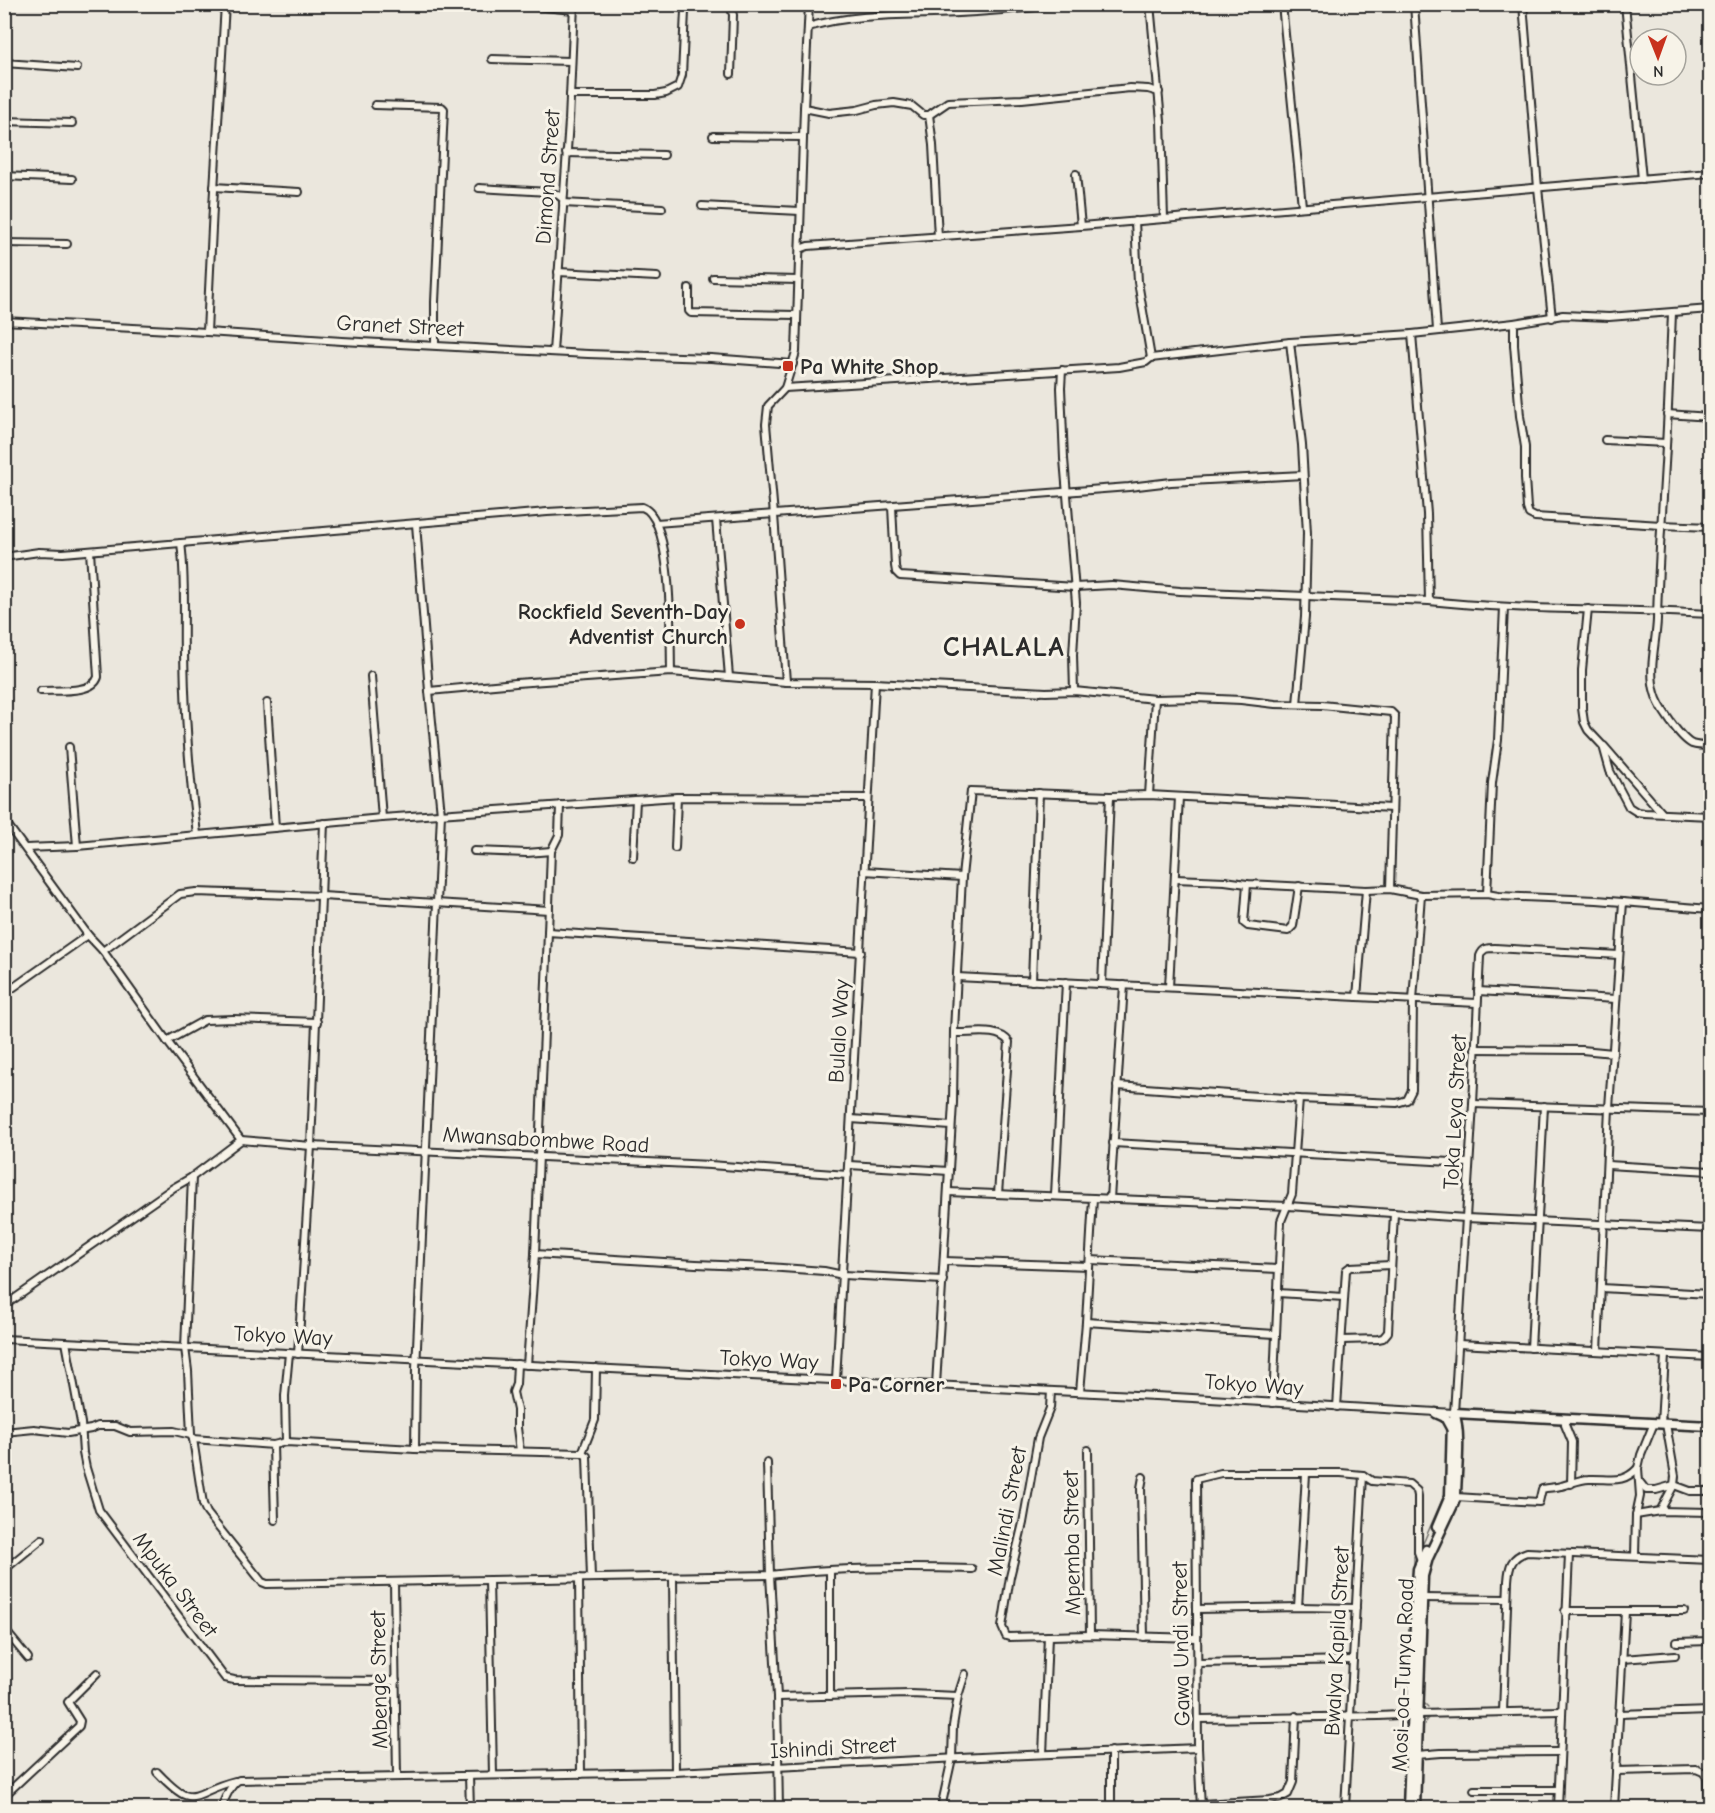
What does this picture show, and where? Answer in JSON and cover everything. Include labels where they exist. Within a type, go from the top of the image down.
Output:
[{"type":"main road","points":[[1436,1413],[1444,1417],[1454,1432],[1471,1414]]},
{"type":"main road","name":"Tokyo Way","points":[[1454,1413],[1710,1426]]},
{"type":"main road","name":"Mosi-oa-Tunya Road","points":[[1408,1809],[1416,1714],[1423,1564],[1456,1497],[1454,1413]]},
{"type":"main road","name":"Mosi-oa-Tunya Road","points":[[1415,1809],[1416,1598],[1423,1564],[1450,1496],[1454,1432]]},
{"type":"street","points":[[207,332],[225,4]]},
{"type":"street","points":[[515,4],[574,7]]},
{"type":"street","points":[[727,4],[733,15],[731,74]]},
{"type":"street","points":[[786,682],[766,424],[768,406],[784,388],[796,352],[809,4]]},
{"type":"street","points":[[808,27],[838,20],[878,16],[1063,4]]},
{"type":"street","points":[[1150,4],[1159,92],[1164,219]]},
{"type":"street","points":[[1282,4],[1302,206]]},
{"type":"street","points":[[1414,4],[1437,330]]},
{"type":"street","points":[[1523,4],[1538,188],[1552,318]]},
{"type":"street","points":[[1624,4],[1642,179]]},
{"type":"street","name":"Dimond Street","points":[[553,352],[574,7]]},
{"type":"street","points":[[570,95],[631,96],[655,95],[673,91],[678,87],[682,75],[686,7]]},
{"type":"street","points":[[492,59],[571,61]]},
{"type":"street","points":[[4,63],[77,68]]},
{"type":"street","points":[[804,108],[829,113],[894,103],[912,106],[923,115],[928,115],[948,102],[965,100],[1022,99],[1130,88],[1159,92]]},
{"type":"street","points":[[375,105],[442,107],[444,109],[435,345]]},
{"type":"street","points":[[928,115],[932,137],[938,237]]},
{"type":"street","points":[[4,121],[72,123]]},
{"type":"street","points":[[713,135],[803,137]]},
{"type":"street","points":[[566,153],[664,155]]},
{"type":"street","points":[[800,249],[808,246],[1081,226],[1710,173]]},
{"type":"street","points":[[1077,174],[1081,226]]},
{"type":"street","points":[[4,176],[72,179]]},
{"type":"street","points":[[214,188],[299,192]]},
{"type":"street","points":[[479,189],[549,192],[554,193],[563,201],[662,208]]},
{"type":"street","points":[[702,206],[800,211]]},
{"type":"street","points":[[1135,221],[1138,282],[1151,358]]},
{"type":"street","points":[[4,243],[67,244]]},
{"type":"street","points":[[558,272],[657,277]]},
{"type":"street","points":[[713,278],[798,280]]},
{"type":"street","points":[[688,288],[691,313],[796,315]]},
{"type":"street","points":[[784,388],[1119,367],[1146,362],[1151,358],[1290,342],[1412,334],[1514,323],[1563,315],[1609,317],[1710,309]]},
{"type":"street","points":[[1672,313],[1652,681],[1656,698],[1672,723],[1690,743],[1710,746]]},
{"type":"street","name":"Granet Street","points":[[4,321],[793,364]]},
{"type":"street","points":[[1514,323],[1520,416],[1525,447],[1525,488],[1529,514],[1535,517],[1710,527]]},
{"type":"street","points":[[1412,334],[1427,514],[1429,601]]},
{"type":"street","points":[[1290,342],[1302,445],[1307,533],[1306,596],[1296,704]]},
{"type":"street","points":[[1062,370],[1061,404],[1076,603],[1074,691]]},
{"type":"street","points":[[1667,414],[1710,417]]},
{"type":"street","points":[[1605,441],[1666,443]]},
{"type":"street","points":[[656,523],[1171,482],[1303,474]]},
{"type":"street","points":[[892,506],[895,566],[900,576],[1075,587],[1112,585],[1180,591],[1429,601],[1504,607],[1657,610],[1710,614]]},
{"type":"street","points":[[4,557],[39,552],[58,554],[551,512],[642,507],[647,508],[656,523],[664,547],[671,672]]},
{"type":"street","points":[[716,519],[729,677]]},
{"type":"street","points":[[415,1449],[441,814],[416,524]]},
{"type":"street","points":[[181,543],[184,565],[187,722],[197,834]]},
{"type":"street","points":[[41,691],[78,690],[97,682],[90,551]]},
{"type":"street","points":[[1487,894],[1492,783],[1498,740],[1504,607]]},
{"type":"street","points":[[1588,609],[1582,670],[1583,716],[1588,730],[1663,813]]},
{"type":"street","points":[[429,692],[671,672],[786,682],[875,683],[1046,692],[1074,691],[1155,699],[1196,698],[1322,705],[1394,714],[1390,889]]},
{"type":"street","points":[[371,676],[382,818]]},
{"type":"street","name":"Bulalo Way","points":[[836,1380],[875,683]]},
{"type":"street","points":[[1149,795],[1155,699]]},
{"type":"street","points":[[267,703],[275,828]]},
{"type":"street","points":[[1601,743],[1610,771],[1631,809],[1644,813],[1710,816]]},
{"type":"street","points":[[69,747],[77,846]]},
{"type":"street","points":[[936,1385],[948,1192],[962,877],[971,791],[1110,796],[1149,795],[1392,808]]},
{"type":"street","points":[[1032,981],[1039,793]]},
{"type":"street","points":[[1102,984],[1110,796]]},
{"type":"street","points":[[26,848],[77,846],[382,818],[677,797],[868,798]]},
{"type":"street","points":[[675,848],[677,797]]},
{"type":"street","points":[[1169,987],[1179,797]]},
{"type":"street","points":[[633,857],[636,800]]},
{"type":"street","points":[[527,1365],[535,1254],[551,850],[559,835],[560,805]]},
{"type":"street","points":[[4,820],[241,1140],[192,1177],[4,1306]]},
{"type":"street","points":[[298,1354],[311,1146],[324,823]]},
{"type":"street","points":[[474,851],[527,853],[551,850]]},
{"type":"street","points":[[864,871],[962,877]]},
{"type":"street","points":[[1175,879],[1366,890],[1390,889],[1421,895],[1487,894],[1710,909]]},
{"type":"street","points":[[1247,884],[1244,923],[1248,926],[1288,931],[1293,926],[1299,886]]},
{"type":"street","points":[[1357,997],[1366,890]]},
{"type":"street","points":[[103,951],[183,893],[322,896],[549,910]]},
{"type":"street","points":[[1117,1086],[1299,1099],[1396,1102],[1407,1100],[1412,1090],[1413,1000],[1421,895]]},
{"type":"street","points":[[1598,1351],[1612,1053],[1623,902]]},
{"type":"street","points":[[548,932],[861,952]]},
{"type":"street","points":[[4,994],[88,935]]},
{"type":"street","name":"Toka Leya Street","points":[[1454,1413],[1480,956],[1486,948],[1619,955]]},
{"type":"street","points":[[957,977],[1477,1003]]},
{"type":"street","points":[[1055,1195],[1066,982]]},
{"type":"street","points":[[1110,1199],[1124,985]]},
{"type":"street","points":[[1478,991],[1616,999]]},
{"type":"street","points":[[167,1041],[205,1020],[317,1022]]},
{"type":"street","points":[[954,1034],[996,1033],[1004,1036],[1009,1042],[998,1194]]},
{"type":"street","points":[[1475,1048],[1582,1050],[1612,1053]]},
{"type":"street","points":[[1273,1403],[1282,1217],[1292,1194],[1299,1099]]},
{"type":"street","points":[[1473,1104],[1710,1112]]},
{"type":"street","points":[[1531,1348],[1544,1106]]},
{"type":"street","points":[[851,1119],[951,1126]]},
{"type":"street","name":"Mwansabombwe Road","points":[[241,1140],[311,1146],[539,1156],[848,1175]]},
{"type":"street","points":[[1113,1143],[1469,1163]]},
{"type":"street","points":[[849,1165],[949,1172]]},
{"type":"street","points":[[1608,1166],[1710,1171]]},
{"type":"street","points":[[192,1177],[184,1348],[188,1371],[192,1437],[204,1509],[262,1582],[267,1584],[673,1577],[770,1575],[830,1570],[972,1569]]},
{"type":"street","points":[[948,1192],[1288,1206],[1466,1218],[1710,1229]]},
{"type":"street","points":[[1080,1392],[1093,1198]]},
{"type":"street","points":[[1342,1340],[1378,1339],[1387,1335],[1394,1213]]},
{"type":"street","points":[[535,1254],[768,1267],[824,1271],[843,1275],[943,1280]]},
{"type":"street","points":[[944,1261],[1278,1269]]},
{"type":"street","points":[[1337,1407],[1347,1268],[1391,1265]]},
{"type":"street","points":[[1601,1288],[1710,1294]]},
{"type":"street","points":[[1278,1293],[1344,1296]]},
{"type":"street","points":[[1086,1322],[1275,1334]]},
{"type":"street","name":"Tokyo Way","points":[[4,1339],[1080,1392],[1454,1413]]},
{"type":"street","name":"Mpuka Street","points":[[66,1342],[83,1453],[103,1517],[225,1678],[234,1680],[396,1681]]},
{"type":"street","points":[[1458,1344],[1710,1357]]},
{"type":"street","points":[[286,1442],[285,1396],[289,1353]]},
{"type":"street","points":[[1660,1511],[1674,1485],[1675,1476],[1674,1460],[1661,1424],[1665,1355]]},
{"type":"street","points":[[517,1364],[516,1384],[513,1392],[517,1410],[520,1451]]},
{"type":"street","points":[[582,1453],[595,1420],[596,1368]]},
{"type":"street","name":"Malindi Street","points":[[1048,1636],[1009,1637],[1002,1628],[1038,1438],[1050,1408],[1051,1391]]},
{"type":"street","points":[[1565,1419],[1572,1442],[1571,1484]]},
{"type":"street","points":[[1635,1557],[1636,1515],[1640,1496],[1638,1468],[1641,1455],[1661,1424]]},
{"type":"street","points":[[4,1432],[34,1429],[63,1433],[98,1426],[115,1426],[130,1432],[174,1431],[192,1437],[273,1445],[286,1442],[415,1449],[582,1453],[587,1456],[591,1578]]},
{"type":"street","points":[[273,1445],[275,1520]]},
{"type":"street","name":"Mpemba Street","points":[[1088,1450],[1090,1635]]},
{"type":"street","points":[[767,1463],[777,1697],[779,1809]]},
{"type":"street","points":[[1456,1497],[1539,1502],[1542,1489],[1587,1479],[1619,1480],[1633,1474],[1638,1468]]},
{"type":"street","name":"Gawa Undi Street","points":[[1201,1806],[1198,1749],[1196,1479],[1221,1473],[1306,1474]]},
{"type":"street","points":[[1298,1607],[1306,1474],[1363,1475],[1372,1481],[1409,1484],[1417,1491],[1418,1552],[1423,1564]]},
{"type":"street","name":"Bwalya Kapila Street","points":[[1346,1809],[1363,1475]]},
{"type":"street","points":[[1143,1476],[1144,1637]]},
{"type":"street","points":[[1638,1480],[1646,1490],[1674,1485],[1690,1491],[1710,1491]]},
{"type":"street","points":[[1636,1515],[1660,1511],[1710,1512]]},
{"type":"street","points":[[4,1570],[42,1539]]},
{"type":"street","points":[[1503,1712],[1509,1570],[1514,1558],[1527,1552],[1710,1560]]},
{"type":"street","points":[[1558,1809],[1569,1554]]},
{"type":"street","points":[[830,1570],[830,1696]]},
{"type":"street","points":[[673,1577],[675,1772]]},
{"type":"street","points":[[579,1578],[581,1774]]},
{"type":"street","points":[[489,1580],[493,1775]]},
{"type":"street","name":"Mbenge Street","points":[[394,1582],[397,1777]]},
{"type":"street","points":[[1422,1598],[1507,1599]]},
{"type":"street","points":[[1197,1609],[1356,1608]]},
{"type":"street","points":[[1566,1611],[1684,1611]]},
{"type":"street","points":[[1614,1809],[1625,1611]]},
{"type":"street","points":[[4,1629],[28,1658]]},
{"type":"street","points":[[1043,1754],[1048,1636],[1197,1638]]},
{"type":"street","points":[[1677,1642],[1710,1641]]},
{"type":"street","points":[[1622,1659],[1675,1655]]},
{"type":"street","points":[[1198,1663],[1353,1660]]},
{"type":"street","points":[[4,1796],[79,1726],[80,1721],[68,1702],[97,1673]]},
{"type":"street","points":[[941,1809],[952,1758],[953,1726],[958,1696],[965,1674]]},
{"type":"street","points":[[777,1697],[928,1694],[958,1696]]},
{"type":"street","points":[[1199,1719],[1562,1711]]},
{"type":"street","points":[[1619,1714],[1710,1711]]},
{"type":"street","points":[[1201,1806],[1270,1800],[1288,1794],[1293,1782],[1296,1716]]},
{"type":"street","name":"Ishindi Street","points":[[157,1772],[173,1789],[187,1797],[195,1797],[215,1787],[236,1781],[675,1772],[1111,1751],[1198,1749]]},
{"type":"street","points":[[1111,1751],[1111,1809]]},
{"type":"street","points":[[1417,1755],[1559,1752]]},
{"type":"street","points":[[1616,1771],[1696,1769],[1703,1772],[1707,1778],[1708,1809]]},
{"type":"street","points":[[469,1776],[470,1809]]},
{"type":"street","points":[[221,1809],[236,1781]]},
{"type":"street","points":[[1474,1790],[1558,1790]]},
{"type":"waterway","points":[[1421,1548],[1446,1491],[1447,1437]]},
{"type":"waterway","points":[[1461,1483],[1461,1494]]},
{"type":"waterway","points":[[1444,1534],[1453,1516]]},
{"type":"waterway","points":[[1433,1558],[1441,1541]]},
{"type":"waterway","points":[[1414,1556],[1414,1565]]},
{"type":"waterway","points":[[1413,1575],[1413,1586]]},
{"type":"waterway","points":[[1427,1579],[1427,1584]]},
{"type":"waterway","points":[[1411,1618],[1412,1606]]},
{"type":"waterway","points":[[1411,1622],[1411,1632]]},
{"type":"waterway","points":[[1424,1655],[1424,1670]]},
{"type":"waterway","points":[[1424,1675],[1424,1682]]},
{"type":"waterway","points":[[1423,1688],[1423,1702],[1428,1707]]},
{"type":"waterway","points":[[1423,1728],[1423,1724],[1429,1717]]},
{"type":"waterway","points":[[1401,1720],[1406,1725]]},
{"type":"waterway","points":[[1422,1733],[1422,1751]]},
{"type":"waterway","points":[[1421,1772],[1422,1758]]},
{"type":"waterway","points":[[1421,1777],[1421,1782]]},
{"type":"waterway","points":[[1420,1787],[1420,1800]]},
{"type":"place","name":"Pa White Shop","points":[[788,366]]},
{"type":"place","name":"Rockfield Seventh-Day Adventist Church","points":[[740,624]]},
{"type":"place","name":"Pa Corner","points":[[836,1384]]},
{"type":"district","name":"CHALALA","points":[[1004,646]]}]
